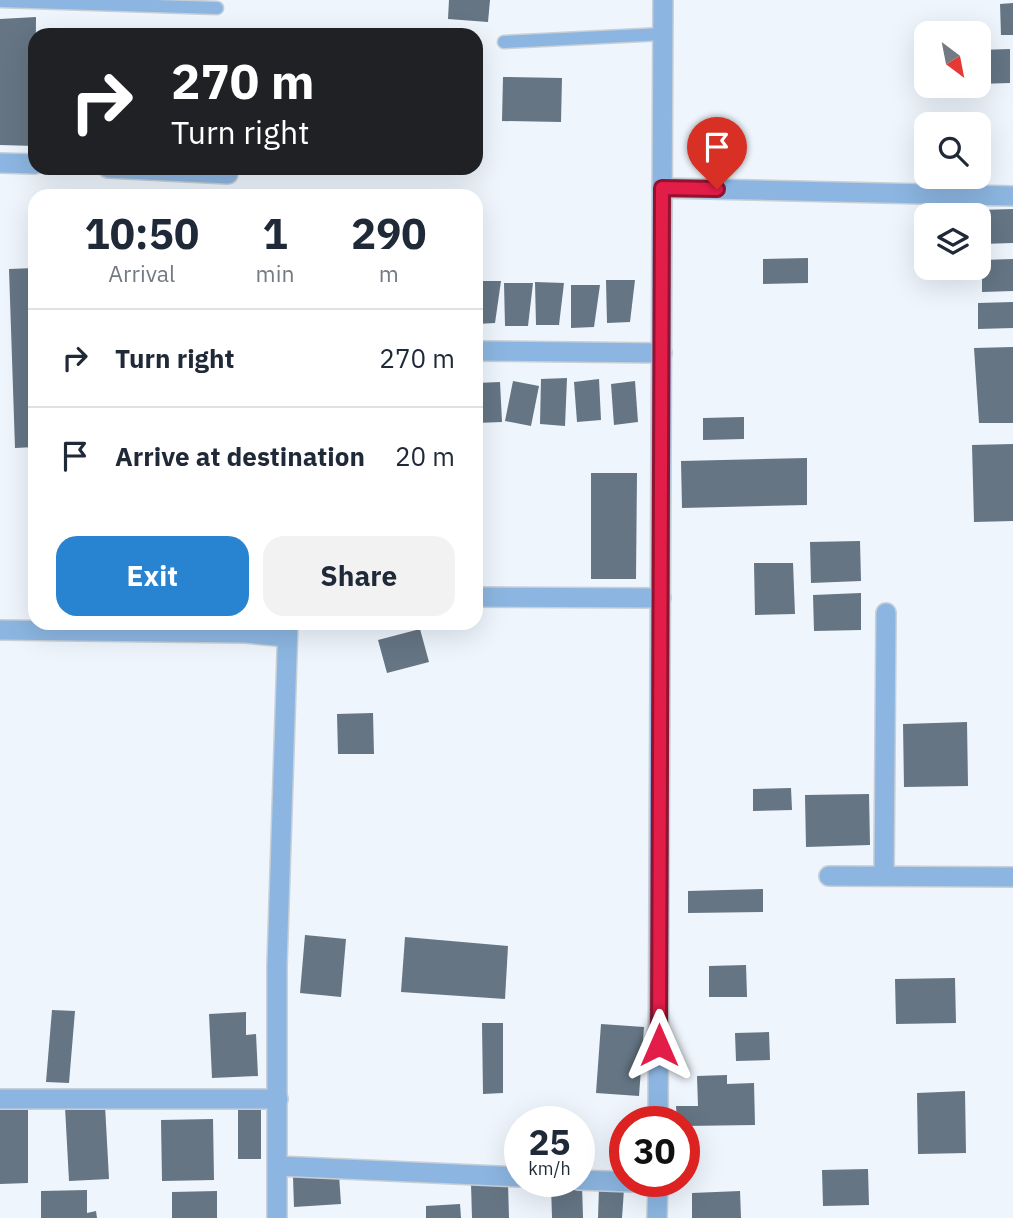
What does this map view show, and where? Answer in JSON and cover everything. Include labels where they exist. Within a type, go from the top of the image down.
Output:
[{"type":"street","points":[[658,1106],[663,0]]},
{"type":"street","points":[[0,163],[28,164]]},
{"type":"street","points":[[662,188],[1013,196]]},
{"type":"street","points":[[483,351],[662,353]]},
{"type":"street","points":[[483,597],[661,598]]},
{"type":"street","points":[[884,876],[886,613]]},
{"type":"street","points":[[0,630],[245,633],[288,630],[277,966],[277,1218]]},
{"type":"street","points":[[829,876],[1013,877]]},
{"type":"street","points":[[0,1099],[278,1098]]},
{"type":"street","points":[[278,1166],[504,1176]]},
{"type":"street","points":[[657,1218],[658,1197]]},
{"type":"lane","points":[[0,1],[217,8]]},
{"type":"lane","points":[[504,41],[663,34]]},
{"type":"building","points":[[449,0],[490,0],[488,22],[448,19]]},
{"type":"building","points":[[1013,3],[1013,35],[1001,35],[1000,4]]},
{"type":"building","points":[[36,17],[36,28],[28,28],[28,146],[0,145],[0,19]]},
{"type":"building","points":[[1010,49],[1010,83],[991,84],[991,50]]},
{"type":"building","points":[[503,77],[562,78],[561,122],[502,121]]},
{"type":"building","points":[[1013,209],[1013,243],[991,244],[991,210]]},
{"type":"building","points":[[808,258],[808,283],[763,284],[763,259]]},
{"type":"building","points":[[1013,259],[1013,291],[982,292],[982,280],[991,280],[991,260]]},
{"type":"building","points":[[28,268],[28,447],[15,448],[9,269]]},
{"type":"building","points":[[606,280],[635,280],[630,322],[607,323]]},
{"type":"building","points":[[483,281],[501,281],[495,323],[483,324]]},
{"type":"building","points":[[535,282],[564,283],[559,325],[536,325]]},
{"type":"building","points":[[504,283],[533,283],[528,326],[505,326]]},
{"type":"building","points":[[571,285],[600,285],[594,327],[571,328]]},
{"type":"building","points":[[1013,302],[1013,328],[978,329],[978,303]]},
{"type":"building","points":[[1013,347],[1013,423],[979,423],[974,348]]},
{"type":"building","points":[[567,378],[565,426],[540,424],[541,379]]},
{"type":"building","points":[[599,379],[601,420],[577,422],[574,382]]},
{"type":"building","points":[[513,381],[539,386],[531,426],[505,421]]},
{"type":"building","points":[[635,381],[638,422],[614,425],[611,384]]},
{"type":"building","points":[[500,382],[502,422],[483,423],[483,383]]},
{"type":"building","points":[[744,417],[744,439],[703,440],[703,418]]},
{"type":"building","points":[[1013,444],[1013,521],[974,522],[972,445]]},
{"type":"building","points":[[807,458],[807,505],[682,508],[681,461]]},
{"type":"building","points":[[591,473],[637,473],[636,579],[591,579]]},
{"type":"building","points":[[860,541],[861,581],[811,583],[810,542]]},
{"type":"building","points":[[754,563],[793,563],[795,614],[755,615]]},
{"type":"building","points":[[861,593],[861,630],[814,631],[813,595]]},
{"type":"building","points":[[420,630],[429,662],[387,673],[378,640]]},
{"type":"building","points":[[373,713],[374,754],[338,754],[337,714]]},
{"type":"building","points":[[967,722],[968,786],[904,787],[903,724]]},
{"type":"building","points":[[791,788],[792,810],[753,811],[753,789]]},
{"type":"building","points":[[869,794],[870,845],[806,847],[805,795]]},
{"type":"building","points":[[763,889],[763,912],[688,913],[688,891]]},
{"type":"building","points":[[305,935],[346,939],[341,997],[300,993]]},
{"type":"building","points":[[405,937],[508,946],[505,999],[401,992]]},
{"type":"building","points":[[746,965],[747,997],[709,997],[709,966]]},
{"type":"building","points":[[955,978],[956,1023],[896,1024],[895,979]]},
{"type":"building","points":[[52,1010],[75,1011],[69,1083],[46,1082]]},
{"type":"building","points":[[246,1012],[246,1035],[256,1034],[258,1076],[212,1078],[209,1014]]},
{"type":"building","points":[[482,1023],[503,1023],[503,1093],[483,1094]]},
{"type":"building","points":[[601,1024],[644,1027],[639,1096],[596,1093]]},
{"type":"building","points":[[769,1032],[770,1060],[736,1061],[735,1033]]},
{"type":"building","points":[[727,1075],[727,1084],[754,1083],[755,1125],[700,1126],[697,1076]]},
{"type":"building","points":[[965,1091],[966,1153],[918,1154],[917,1093]]},
{"type":"building","points":[[238,1103],[261,1103],[261,1159],[238,1159]]},
{"type":"building","points":[[105,1105],[109,1179],[69,1181],[65,1107]]},
{"type":"building","points":[[0,1106],[28,1106],[28,1183],[0,1184]]},
{"type":"building","points":[[213,1119],[214,1180],[162,1181],[161,1120]]},
{"type":"building","points":[[868,1169],[869,1205],[823,1206],[822,1170]]},
{"type":"building","points":[[339,1175],[341,1204],[294,1207],[293,1177]]},
{"type":"building","points":[[504,1183],[504,1197],[508,1197],[509,1218],[472,1218],[471,1184]]},
{"type":"building","points":[[599,1188],[609,1188],[609,1197],[623,1197],[622,1218],[598,1218]]},
{"type":"building","points":[[87,1190],[87,1213],[96,1211],[97,1218],[41,1218],[41,1191]]},
{"type":"building","points":[[217,1191],[217,1218],[172,1218],[172,1192]]},
{"type":"building","points":[[740,1191],[741,1218],[692,1218],[692,1197],[700,1197],[700,1193]]},
{"type":"building","points":[[551,1197],[582,1197],[583,1218],[552,1218]]},
{"type":"building","points":[[460,1204],[461,1218],[426,1218],[426,1206]]},
{"type":"route","points":[[659,1045],[662,188],[717,189]]}]
